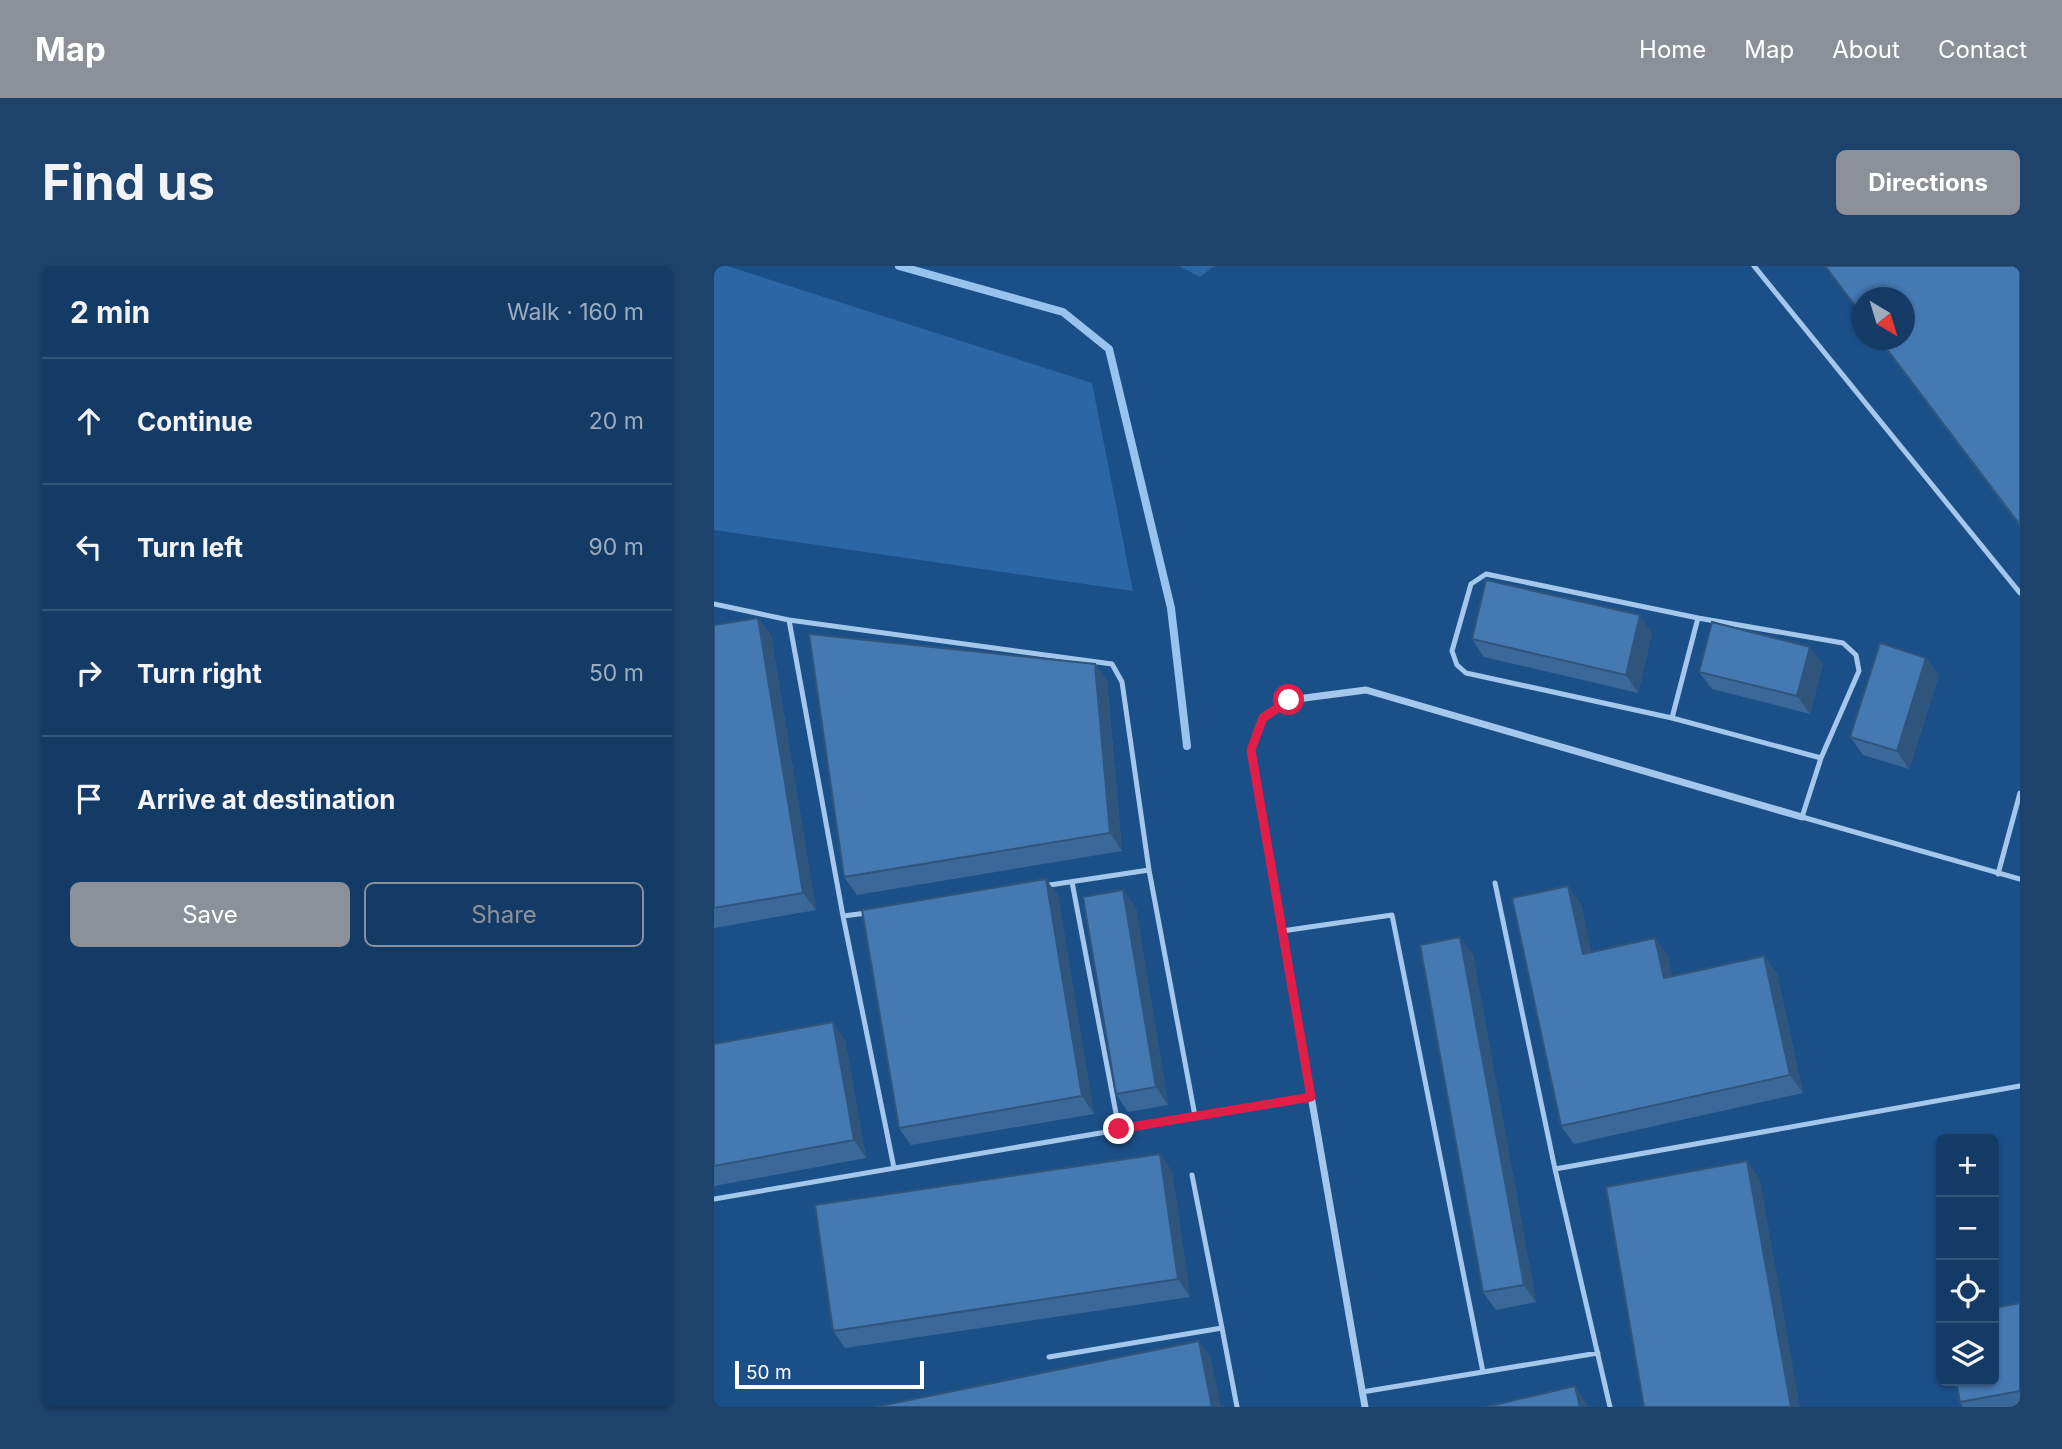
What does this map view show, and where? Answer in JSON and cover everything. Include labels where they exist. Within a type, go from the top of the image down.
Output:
[{"type":"street","points":[[1365,1407],[1251,750],[1263,718],[1289,700],[1366,690],[1802,817]]},
{"type":"lane","points":[[1754,266],[2020,593]]},
{"type":"lane","points":[[1821,758],[1672,718],[1466,673],[1457,665],[1452,651],[1471,584],[1486,573],[1698,618],[1843,643],[1856,655],[1859,671],[1821,758],[1802,817],[2020,879]]},
{"type":"lane","points":[[714,604],[789,620],[1112,664],[1122,681],[1149,870],[1195,1116]]},
{"type":"lane","points":[[1672,718],[1698,618]]},
{"type":"lane","points":[[789,620],[843,916],[894,1168]]},
{"type":"lane","points":[[1998,874],[2020,793]]},
{"type":"lane","points":[[1031,888],[1149,870]]},
{"type":"lane","points":[[1072,882],[1119,1129]]},
{"type":"lane","points":[[1495,883],[1555,1169],[1610,1407]]},
{"type":"lane","points":[[843,916],[870,912]]},
{"type":"lane","points":[[1282,931],[1392,915],[1483,1372]]},
{"type":"lane","points":[[1555,1169],[2020,1086]]},
{"type":"lane","points":[[714,1199],[1311,1097]]},
{"type":"lane","points":[[1192,1175],[1237,1407]]},
{"type":"lane","points":[[1049,1357],[1222,1328]]},
{"type":"lane","points":[[1362,1392],[1598,1353]]},
{"type":"shaded area","points":[[714,266],[727,266],[1092,383],[1133,591],[714,530]]},
{"type":"shaded area","points":[[1179,266],[1214,266],[1200,277]]},
{"type":"building","points":[[1825,266],[2020,266],[2020,525],[1888,350],[1915,350],[1915,287],[1852,287],[1852,302]]},
{"type":"building","points":[[1486,580],[1640,615],[1626,675],[1472,639]]},
{"type":"building","points":[[758,618],[803,893],[714,908],[714,625]]},
{"type":"building","points":[[1712,622],[1810,647],[1797,696],[1699,672]]},
{"type":"building","points":[[809,634],[1095,664],[1110,833],[844,877]]},
{"type":"building","points":[[1880,643],[1926,658],[1897,751],[1850,737]]},
{"type":"building","points":[[1046,879],[1082,1096],[899,1128],[862,910]]},
{"type":"building","points":[[1568,886],[1583,954],[1655,938],[1664,978],[1764,956],[1790,1075],[1561,1126],[1512,898]]},
{"type":"building","points":[[1123,890],[1156,1087],[1116,1094],[1083,897]]},
{"type":"building","points":[[1460,937],[1524,1285],[1483,1292],[1420,945]]},
{"type":"building","points":[[833,1022],[854,1140],[714,1166],[714,1044]]},
{"type":"building","points":[[1160,1154],[1178,1279],[833,1331],[815,1205]]},
{"type":"building","points":[[1747,1161],[1791,1407],[1644,1407],[1606,1187]]},
{"type":"building","points":[[2020,1303],[2020,1391],[1960,1402],[1957,1386],[1999,1386],[1999,1307]]},
{"type":"building","points":[[1199,1341],[1212,1407],[875,1407]]},
{"type":"building","points":[[1575,1386],[1580,1407],[1486,1407]]},
{"type":"waterway","points":[[899,266],[1063,312],[1109,349],[1171,608],[1187,746]]},
{"type":"route","points":[[1119,1129],[1311,1097],[1251,750],[1263,718],[1289,700]]}]
